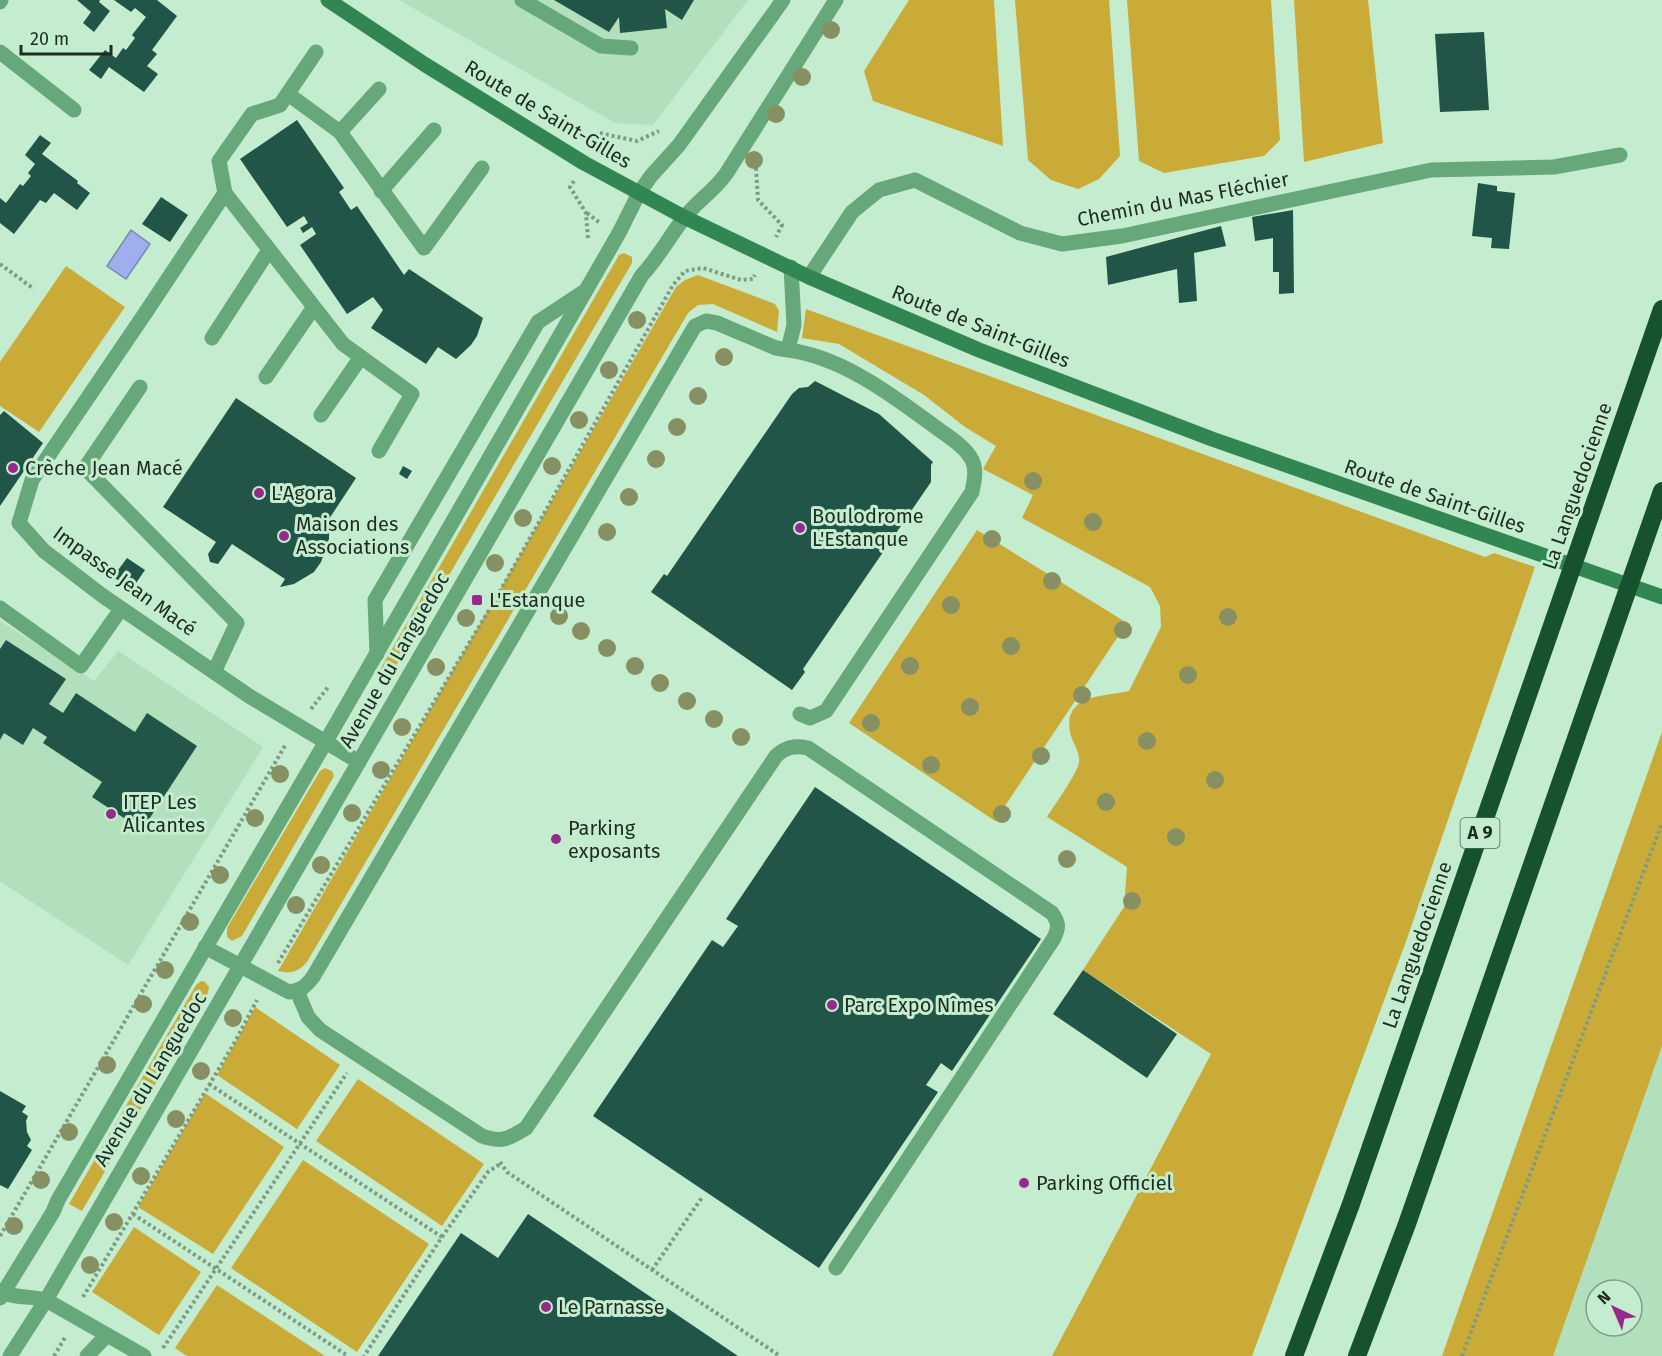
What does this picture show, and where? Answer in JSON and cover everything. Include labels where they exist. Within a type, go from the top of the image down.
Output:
[{"type":"highway","name":"La Languedocienne","points":[[1294,1356],[1355,1192],[1662,309]]},
{"type":"highway","points":[[1357,1356],[1407,1224],[1662,491]]},
{"type":"main road","name":"Route de Saint-Gilles","points":[[328,0],[549,143],[684,217],[767,255],[808,277],[979,350],[1201,435],[1662,597]]},
{"type":"street","points":[[522,0],[601,46],[631,48]]},
{"type":"street","name":"Avenue du Languedoc","points":[[1,1294],[377,654],[619,233],[639,193],[679,145],[783,0]]},
{"type":"street","name":"Avenue du Languedoc","points":[[10,1356],[46,1300],[642,275],[656,260],[684,217],[721,181],[836,0]]},
{"type":"street","points":[[0,52],[74,110]]},
{"type":"street","points":[[316,52],[280,105],[252,114],[219,161],[225,194],[343,344],[412,394],[379,451]]},
{"type":"street","points":[[340,132],[379,89]]},
{"type":"street","points":[[288,94],[340,132],[423,248],[482,168]]},
{"type":"street","points":[[381,191],[434,130]]},
{"type":"street","name":"Chemin du Mas Fléchier","points":[[808,277],[852,212],[879,190],[915,180],[1020,233],[1062,244],[1122,236],[1431,170],[1554,167],[1620,155]]},
{"type":"street","name":"Impasse Jean Macé","points":[[225,194],[32,480],[19,523],[44,551],[121,609],[214,672],[359,762]]},
{"type":"street","points":[[212,338],[269,250]]},
{"type":"street","points":[[788,350],[794,325],[791,267]]},
{"type":"street","points":[[377,654],[375,600],[538,322],[585,291]]},
{"type":"street","points":[[266,377],[314,307]]},
{"type":"street","points":[[205,947],[289,992],[306,986],[694,326],[706,321],[717,323],[764,344],[815,356],[886,391],[952,440],[967,453],[973,462],[975,477],[972,492],[826,711],[810,718],[800,714]]},
{"type":"street","points":[[321,415],[361,357]]},
{"type":"street","points":[[140,387],[85,468],[237,623],[214,672]]},
{"type":"street","points":[[0,608],[81,666],[121,609]]},
{"type":"street","points":[[297,991],[308,1017],[320,1030],[482,1136],[495,1141],[510,1138],[526,1128],[776,756],[784,749],[797,746],[808,748],[1052,913],[1058,922],[1058,930],[1054,938],[836,1268]]},
{"type":"street","points":[[1,1294],[32,1296],[46,1300],[107,1335],[133,1353]]},
{"type":"street","points":[[87,1356],[107,1335]]},
{"type":"path","points":[[54,1356],[67,1333],[72,1316],[267,981],[495,600],[673,285],[685,271],[703,268],[741,280],[753,279],[782,225],[758,201],[756,165]]},
{"type":"path","points":[[0,264],[34,289]]},
{"type":"path","points":[[1462,1356],[1662,823]]},
{"type":"path","points":[[157,1356],[359,1055]]},
{"type":"path","points":[[209,1084],[301,1142],[442,1237]]},
{"type":"path","points":[[495,1141],[500,1164],[507,1172],[780,1356]]},
{"type":"path","points":[[364,1356],[442,1237],[488,1172],[500,1164]]},
{"type":"path","points":[[652,1270],[703,1196]]},
{"type":"path","points":[[133,1214],[348,1356]]},
{"type":"shaded area","points":[[399,0],[748,0],[653,125],[615,123]]},
{"type":"shaded area","points":[[909,0],[994,0],[1003,146],[873,101],[864,71]]},
{"type":"shaded area","points":[[1015,0],[1109,0],[1120,156],[1099,179],[1078,189],[1051,180],[1028,160]]},
{"type":"shaded area","points":[[1127,0],[1271,0],[1280,140],[1264,156],[1164,173],[1139,161]]},
{"type":"shaded area","points":[[1294,0],[1368,0],[1383,143],[1304,162]]},
{"type":"shaded area","points":[[624,253],[632,257],[632,263],[387,681],[377,675],[619,255]]},
{"type":"shaded area","points":[[66,266],[125,307],[39,432],[0,406],[0,362]]},
{"type":"shaded area","points":[[698,275],[775,304],[779,311],[777,332],[713,304],[698,305],[688,313],[307,962],[294,971],[278,971],[676,287],[685,280]]},
{"type":"shaded area","points":[[806,309],[1485,557],[1494,553],[1535,567],[1408,936],[1252,1356],[1052,1356],[1211,1054],[1083,970],[1124,907],[1127,867],[1047,817],[1078,767],[1078,752],[1071,736],[1069,722],[1072,712],[1086,700],[1129,691],[1161,627],[1160,606],[1150,587],[1022,518],[1033,495],[983,469],[996,446],[965,427],[924,395],[839,344],[802,338]]},
{"type":"shaded area","points":[[977,530],[1127,623],[995,821],[849,723]]},
{"type":"shaded area","name":"ITEP Les Alicantes","points":[[0,621],[94,681],[118,651],[263,747],[128,965],[0,881]]},
{"type":"shaded area","points":[[1662,732],[1662,1046],[1553,1356],[1442,1356]]},
{"type":"shaded area","points":[[1662,751],[1662,1356],[1445,1356]]},
{"type":"shaded area","points":[[325,768],[332,771],[334,776],[242,936],[232,941],[227,937],[227,928],[320,771]]},
{"type":"shaded area","points":[[201,981],[209,987],[208,993],[82,1211],[69,1204],[196,985]]},
{"type":"shaded area","points":[[255,1007],[340,1065],[297,1129],[217,1075]]},
{"type":"shaded area","points":[[358,1079],[484,1164],[442,1226],[316,1141]]},
{"type":"shaded area","points":[[205,1093],[284,1147],[213,1254],[138,1207]]},
{"type":"shaded area","points":[[303,1160],[429,1244],[357,1352],[231,1268]]},
{"type":"shaded area","points":[[134,1227],[201,1272],[159,1335],[92,1292]]},
{"type":"shaded area","points":[[217,1285],[325,1356],[187,1356],[175,1348]]},
{"type":"water","points":[[131,230],[150,244],[126,279],[107,266]]},
{"type":"building","points":[[77,0],[100,0],[99,2],[110,11],[94,32],[83,23],[91,12]]},
{"type":"building","points":[[114,0],[157,0],[177,16],[152,50],[157,54],[147,66],[158,74],[144,92],[109,67],[101,79],[89,70],[105,50],[116,58],[123,48],[126,50],[135,38],[132,35],[146,17],[135,8],[131,12]]},
{"type":"building","points":[[554,0],[694,0],[682,20],[665,9],[667,28],[620,33],[619,17],[609,32]]},
{"type":"building","points":[[1484,32],[1489,110],[1440,112],[1435,34]]},
{"type":"building","points":[[297,120],[344,188],[339,192],[351,210],[357,206],[404,275],[409,269],[483,318],[477,336],[456,359],[438,347],[426,364],[371,328],[383,310],[373,297],[347,314],[300,245],[316,234],[312,227],[303,233],[300,228],[308,223],[304,216],[287,227],[240,159]]},
{"type":"building","points":[[40,135],[51,143],[42,154],[90,193],[77,210],[54,193],[46,203],[40,200],[14,234],[0,223],[0,198],[6,203],[20,184],[23,186],[31,176],[28,173],[35,164],[25,155]]},
{"type":"building","points":[[1478,183],[1497,186],[1497,191],[1515,193],[1509,249],[1491,248],[1492,238],[1472,236]]},
{"type":"building","points":[[161,197],[188,215],[170,242],[142,224]]},
{"type":"building","points":[[1293,210],[1294,293],[1279,294],[1279,272],[1273,272],[1273,238],[1255,241],[1252,217]]},
{"type":"building","points":[[1221,226],[1226,246],[1194,253],[1197,301],[1179,303],[1177,269],[1108,285],[1106,257]]},
{"type":"building","name":"Boulodrome L'Estanque","points":[[815,381],[879,414],[933,462],[931,482],[803,669],[805,672],[792,690],[651,592],[664,574],[667,576],[792,394]]},
{"type":"building","name":"L'Agora","points":[[236,398],[356,478],[329,519],[329,539],[321,562],[314,572],[294,584],[280,587],[285,579],[232,544],[218,564],[210,562],[208,554],[216,542],[163,507]]},
{"type":"building","name":"Crèche Jean Macé","points":[[4,411],[43,443],[0,506],[0,415]]},
{"type":"building","points":[[403,466],[412,471],[407,479],[399,474]]},
{"type":"building","points":[[127,558],[145,570],[132,589],[113,577]]},
{"type":"building","points":[[6,640],[66,679],[49,704],[63,713],[76,693],[135,732],[147,713],[197,746],[142,830],[92,797],[102,782],[43,743],[47,737],[33,728],[23,745],[4,733],[0,740],[0,649]]},
{"type":"building","name":"Parc Expo Nîmes","points":[[815,787],[1041,939],[952,1071],[941,1063],[926,1085],[938,1092],[819,1268],[593,1116],[712,940],[723,947],[738,926],[726,919]]},
{"type":"building","points":[[1083,970],[1177,1034],[1147,1078],[1053,1014]]},
{"type":"building","points":[[0,1091],[26,1106],[22,1112],[28,1116],[27,1132],[31,1140],[27,1146],[32,1150],[8,1189],[0,1185]]},
{"type":"building","name":"Le Parnasse","points":[[528,1214],[738,1356],[378,1356],[461,1233],[498,1258]]},
{"type":"place","name":"Crèche Jean Macé","points":[[13,468]]},
{"type":"place","name":"L'Agora","points":[[259,493]]},
{"type":"place","name":"Boulodrome L'Estanque","points":[[800,528]]},
{"type":"place","name":"Maison des Associations","points":[[284,536]]},
{"type":"place","name":"L'Estanque","points":[[477,600]]},
{"type":"place","name":"ITEP Les Alicantes","points":[[111,814]]},
{"type":"place","name":"Parking exposants","points":[[556,839]]},
{"type":"place","name":"Parc Expo Nîmes","points":[[832,1005]]},
{"type":"place","name":"Parking Officiel","points":[[1024,1183]]},
{"type":"place","name":"Le Parnasse","points":[[546,1307]]}]
